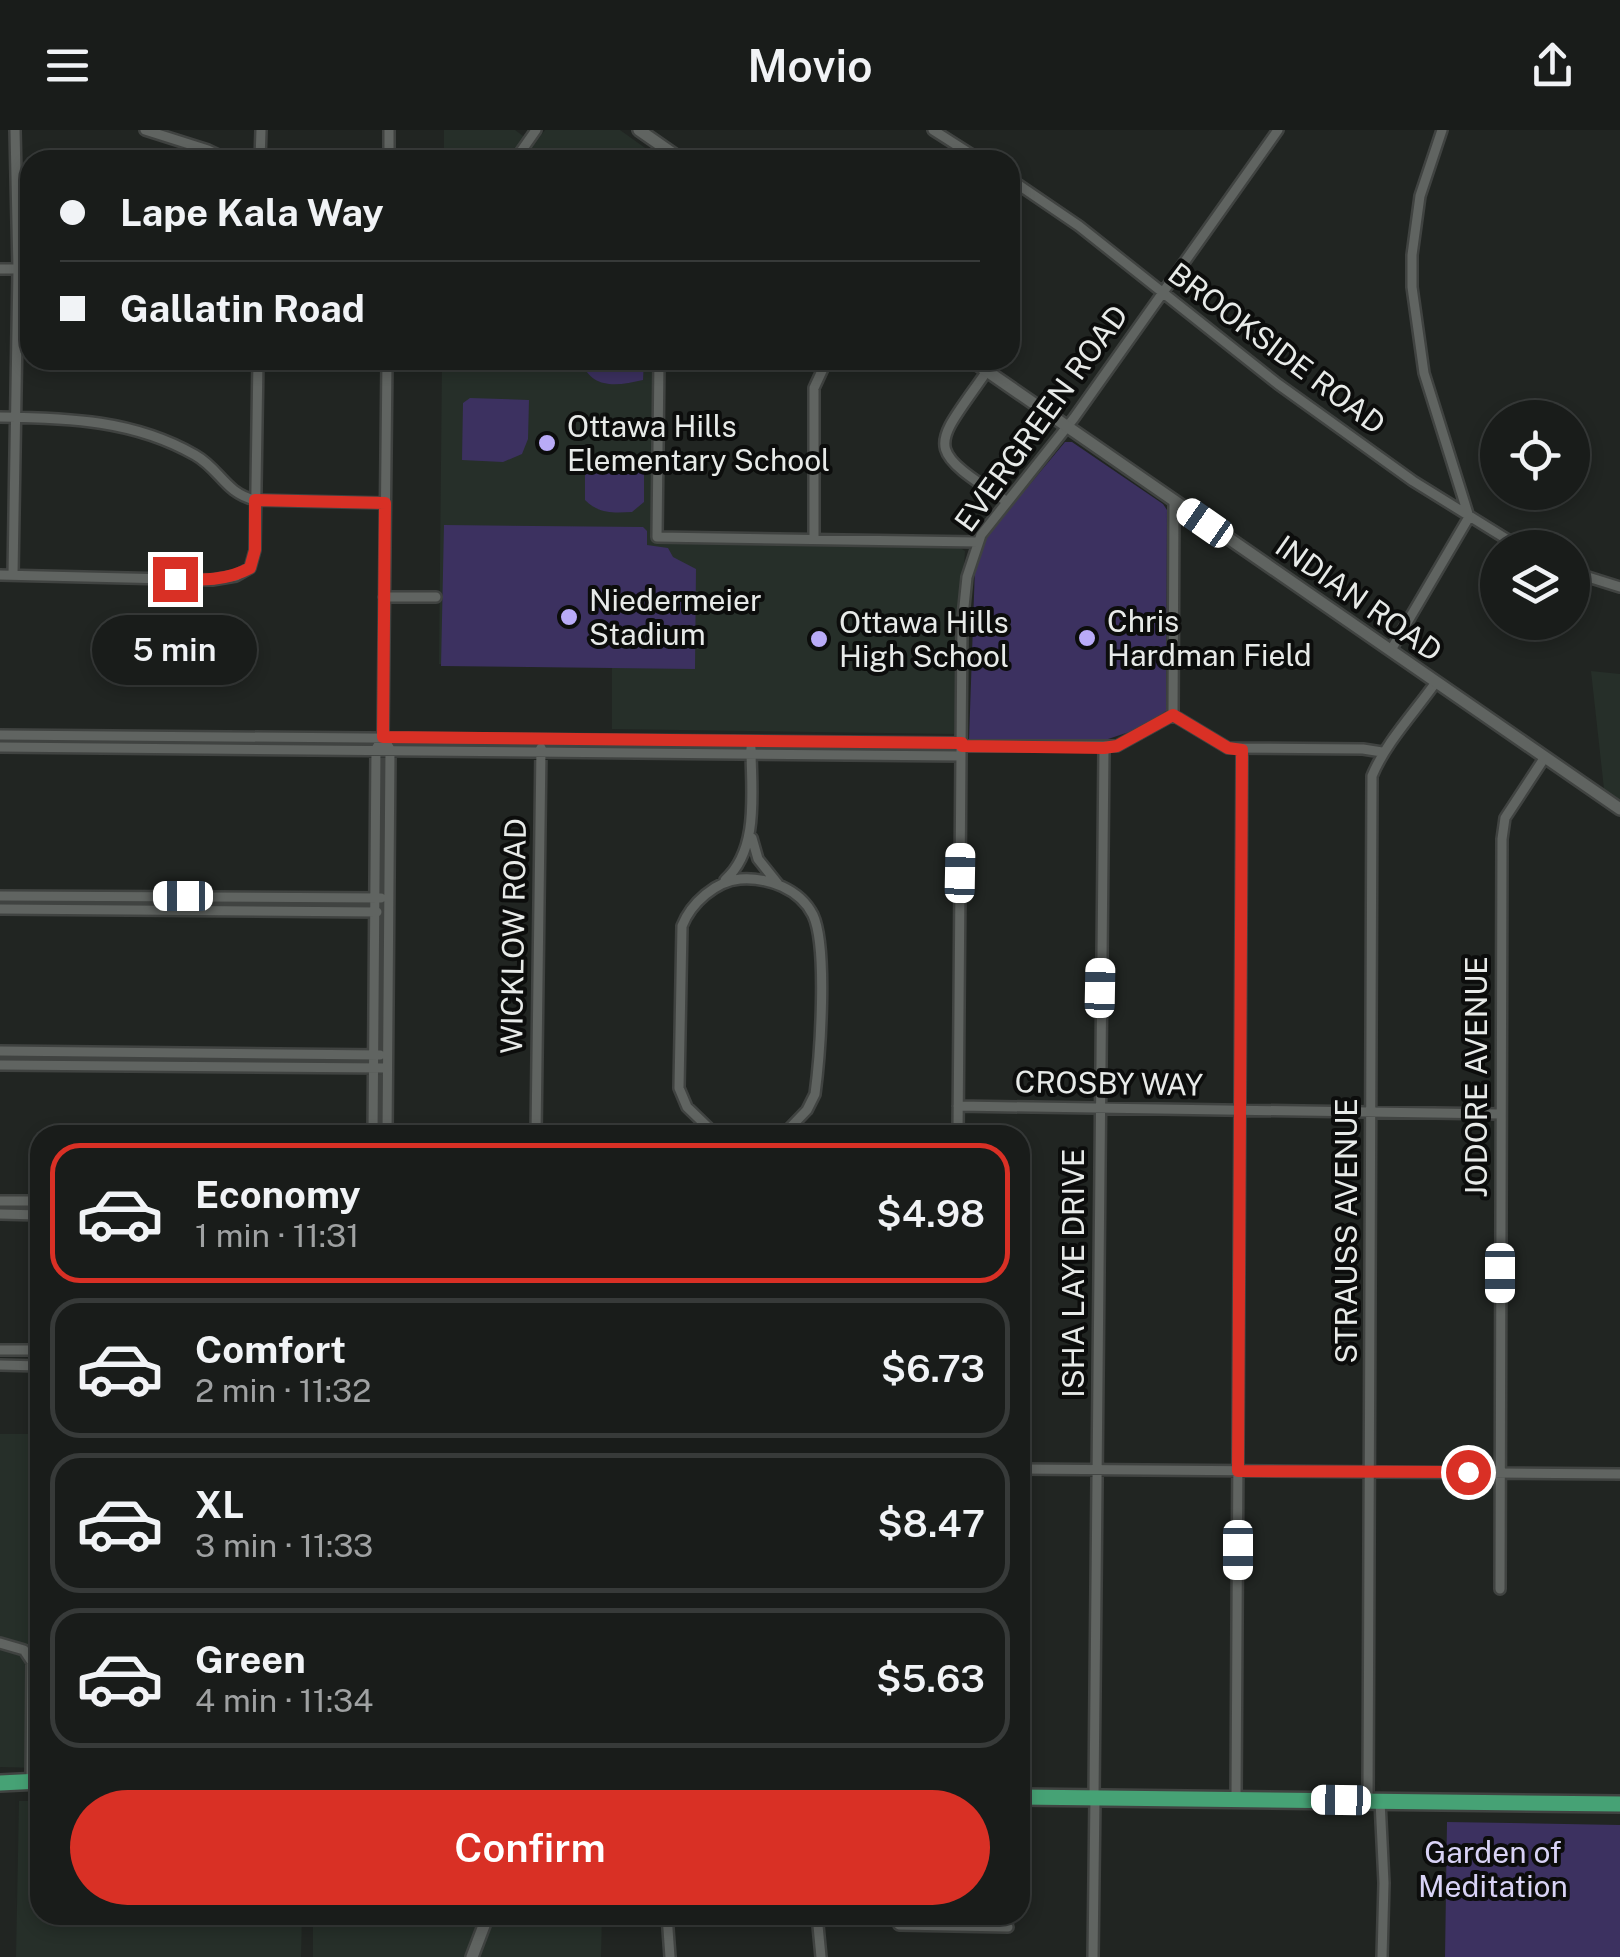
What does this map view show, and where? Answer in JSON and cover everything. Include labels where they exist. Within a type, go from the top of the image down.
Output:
[{"type":"main road","points":[[0,1783],[30,1784]]},
{"type":"main road","points":[[1030,1797],[1620,1804]]},
{"type":"street","points":[[13,575],[18,269],[14,130]]},
{"type":"street","points":[[145,130],[208,150]]},
{"type":"street","points":[[639,130],[668,150]]},
{"type":"street","points":[[933,130],[964,150]]},
{"type":"street","name":"EVERGREEN ROAD","points":[[958,1125],[964,596],[978,542],[1067,426],[1278,130]]},
{"type":"street","points":[[1391,650],[1469,517],[1424,374],[1412,287],[1413,241],[1420,196],[1442,130]]},
{"type":"street","name":"BROOKSIDE ROAD","points":[[1020,186],[1079,226],[1278,384],[1412,481],[1490,530]]},
{"type":"street","points":[[0,268],[18,269]]},
{"type":"street","points":[[0,575],[212,580],[236,576],[250,568],[255,550],[258,370]]},
{"type":"street","points":[[387,370],[383,737],[390,749],[388,1125]]},
{"type":"street","points":[[658,370],[657,537],[978,542]]},
{"type":"street","points":[[814,538],[814,388],[822,370]]},
{"type":"street","name":"INDIAN ROAD","points":[[984,370],[1620,809]]},
{"type":"street","points":[[987,372],[947,429],[944,446],[954,466],[1006,502]]},
{"type":"street","points":[[0,417],[92,421],[167,439],[204,460],[234,494],[255,500],[385,503]]},
{"type":"street","points":[[1173,715],[1174,502]]},
{"type":"street","points":[[1590,578],[1620,588]]},
{"type":"street","points":[[384,597],[436,597]]},
{"type":"street","name":"STRAUSS AVENUE","points":[[1382,1957],[1384,1884],[1374,1801],[1368,1470],[1372,776],[1382,752],[1395,741],[1436,682]]},
{"type":"street","points":[[0,747],[751,754],[1104,748],[1117,746],[1173,715]]},
{"type":"street","points":[[1173,715],[1228,748],[1382,752]]},
{"type":"street","points":[[0,734],[750,740],[961,748]]},
{"type":"street","points":[[373,1125],[376,748],[383,737]]},
{"type":"street","name":"WICKLOW ROAD","points":[[536,1125],[540,738]]},
{"type":"street","points":[[706,1125],[688,1107],[679,1088],[680,950],[687,914],[742,861],[750,830],[750,740]]},
{"type":"street","name":"ISHA LAYE DRIVE","points":[[1093,1957],[1104,748]]},
{"type":"street","points":[[1236,1799],[1242,750]]},
{"type":"street","name":"JODORE AVENUE","points":[[1500,1589],[1502,838],[1505,818],[1545,757]]},
{"type":"street","points":[[750,830],[758,859],[778,884],[812,914],[820,954],[815,1094],[793,1125]]},
{"type":"street","points":[[721,884],[750,879],[778,884]]},
{"type":"street","points":[[0,896],[389,898]]},
{"type":"street","points":[[0,909],[389,912]]},
{"type":"street","points":[[0,1051],[388,1055]]},
{"type":"street","points":[[0,1065],[387,1068]]},
{"type":"street","name":"CROSBY WAY","points":[[958,1106],[1500,1114]]},
{"type":"street","points":[[0,1200],[30,1201]]},
{"type":"street","points":[[0,1214],[30,1215]]},
{"type":"street","points":[[0,1350],[30,1350]]},
{"type":"street","points":[[0,1365],[30,1366]]},
{"type":"street","points":[[1030,1468],[1620,1474]]},
{"type":"street","points":[[0,1643],[24,1650],[30,1659]]},
{"type":"street","points":[[472,1957],[484,1925]]},
{"type":"street","points":[[668,1925],[670,1957]]},
{"type":"street","points":[[818,1925],[821,1957]]},
{"type":"street","points":[[992,1925],[1008,1927]]},
{"type":"shaded area","points":[[444,130],[515,130],[534,144],[545,130],[620,130],[648,150],[444,150]]},
{"type":"shaded area","points":[[442,370],[652,370],[652,535],[657,538],[959,547],[965,551],[954,734],[612,729],[612,667],[439,664]]},
{"type":"shaded area","points":[[1591,671],[1620,674],[1620,800],[1604,789]]},
{"type":"shaded area","points":[[0,1434],[30,1434],[30,1768],[0,1767]]},
{"type":"shaded area","points":[[19,1801],[30,1801],[30,1925],[302,1925],[301,1957],[16,1957]]},
{"type":"shaded area","points":[[313,1925],[602,1925],[601,1957],[313,1957]]},
{"type":"green space","points":[[585,370],[644,370],[643,380],[624,384],[606,384]]},
{"type":"green space","points":[[470,398],[529,400],[528,439],[522,454],[503,462],[462,460],[463,403]]},
{"type":"green space","points":[[1065,442],[1072,442],[1167,510],[1166,711],[1138,729],[1102,741],[969,740],[975,567],[986,537]]},
{"type":"green space","points":[[644,456],[644,502],[632,512],[601,510],[585,500],[585,471],[596,459]]},
{"type":"green space","name":"Niedermeier Stadium","points":[[444,525],[643,527],[647,531],[647,545],[668,548],[673,557],[696,569],[695,669],[441,666]]},
{"type":"green space","name":"Garden of Meditation","points":[[1447,1822],[1620,1825],[1620,1957],[1445,1957]]},
{"type":"place","name":"Ottawa Hills Elementary School","points":[[547,443]]},
{"type":"place","name":"Niedermeier Stadium","points":[[569,617]]},
{"type":"place","name":"Chris Hardman Field","points":[[1087,638]]},
{"type":"place","name":"Ottawa Hills High School","points":[[819,639]]},
{"type":"route","points":[[175,579],[212,580],[236,576],[250,568],[255,550],[255,500],[385,503],[383,737],[1104,748],[1117,746],[1173,715],[1228,748],[1242,750],[1238,1471],[1468,1472]]}]
